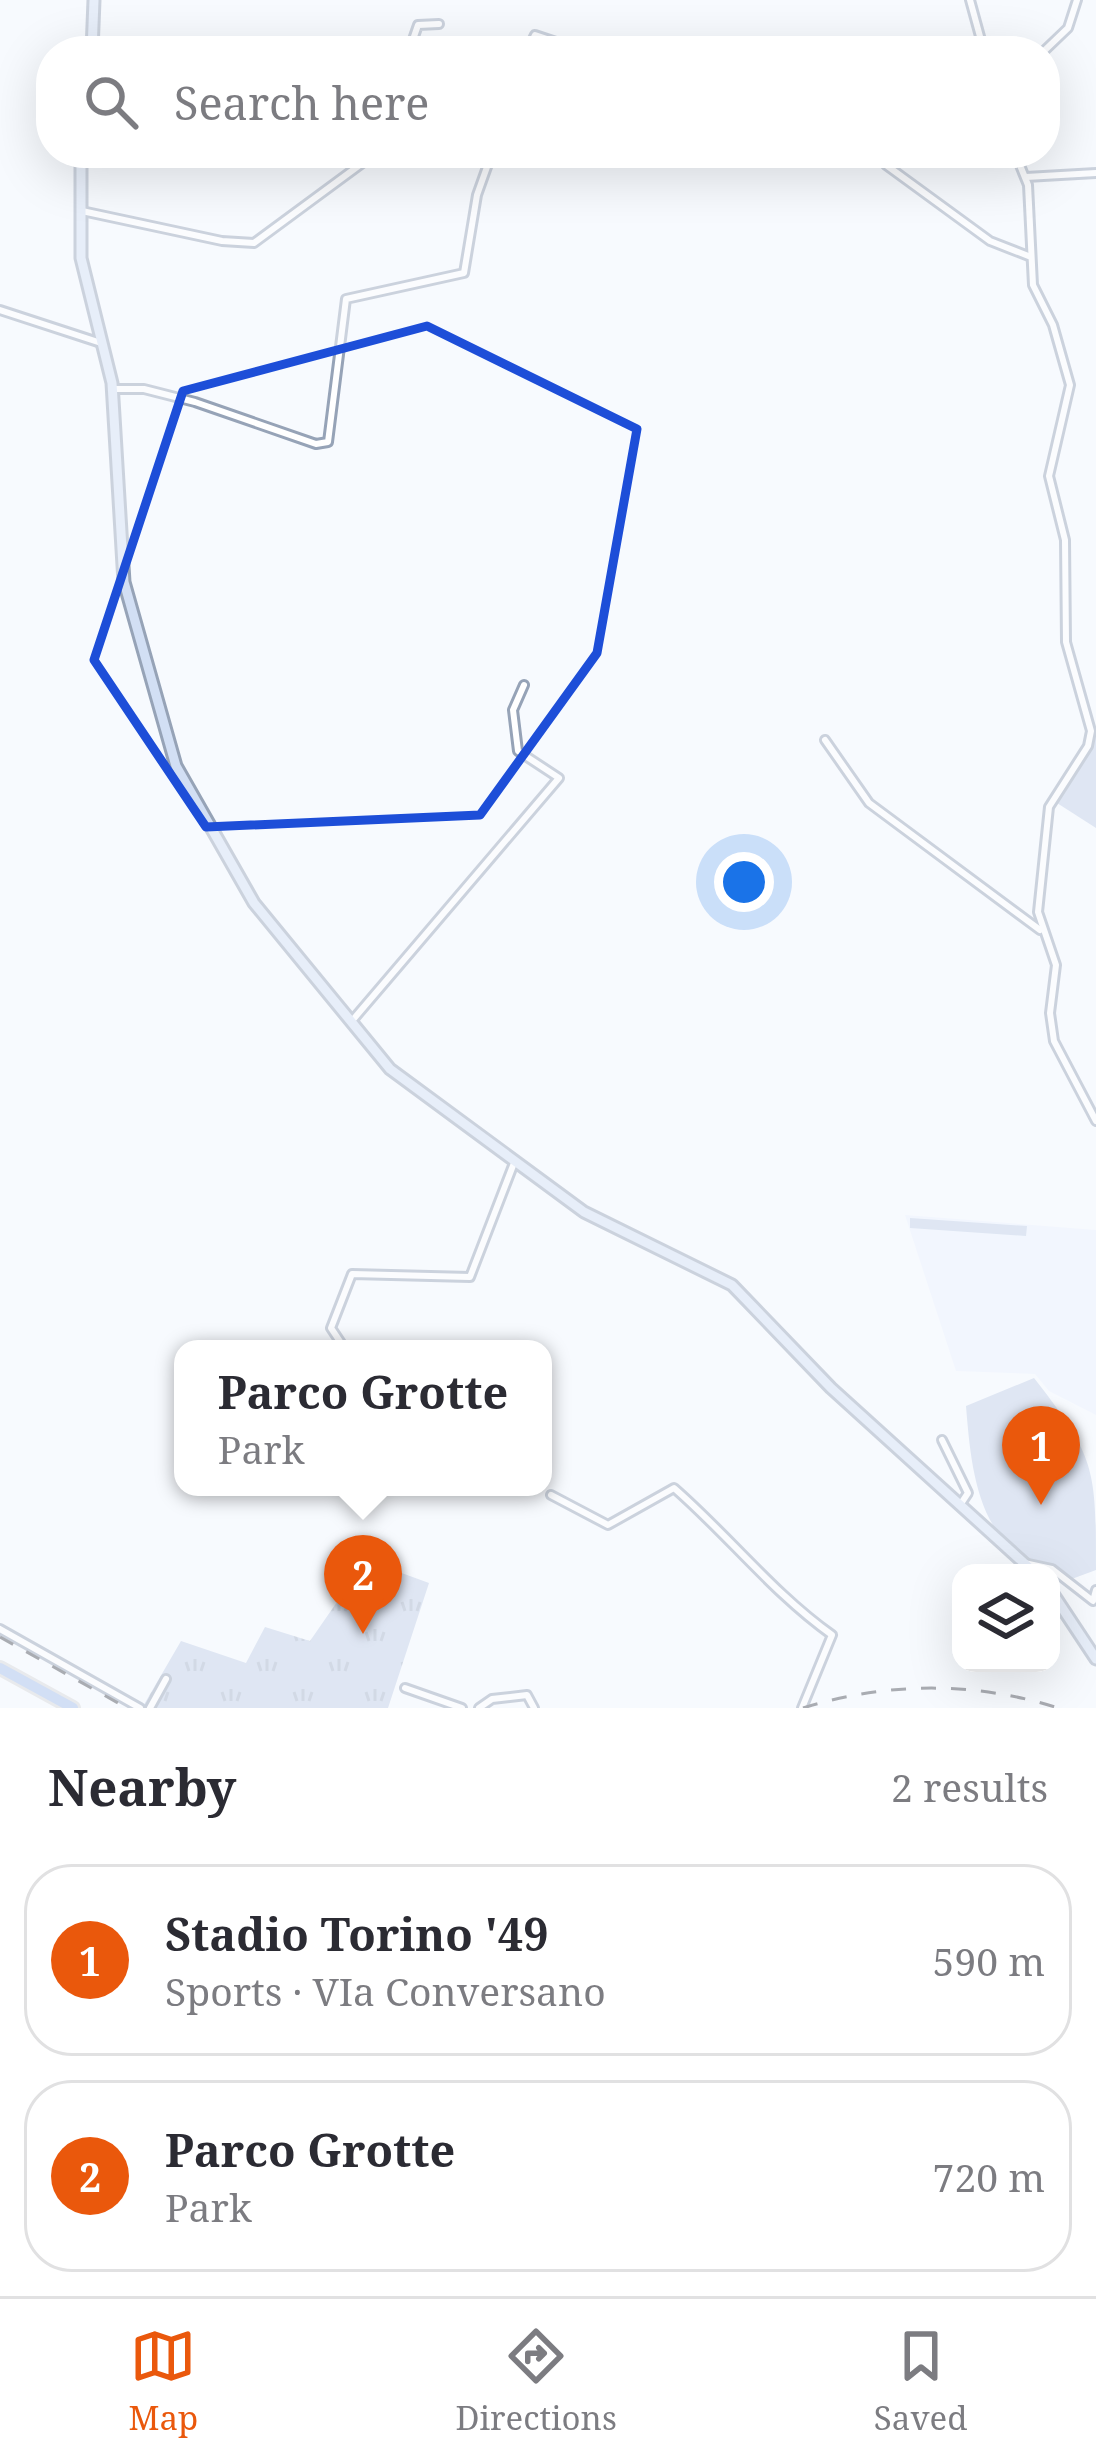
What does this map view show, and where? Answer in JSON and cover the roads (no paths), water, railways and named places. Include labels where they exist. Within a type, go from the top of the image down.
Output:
[{"type":"main road","points":[[93,36],[94,0]]},
{"type":"main road","points":[[80,168],[81,258],[113,389],[119,557],[167,743],[254,902],[390,1069],[584,1212],[732,1285],[831,1388],[1024,1563]]},
{"type":"main road","points":[[1060,1605],[1096,1659]]},
{"type":"main road","points":[[0,1668],[73,1708]]},
{"type":"street","points":[[970,0],[980,36]]},
{"type":"street","points":[[1060,36],[1068,28],[1077,0]]},
{"type":"street","points":[[413,36],[416,27],[439,24]]},
{"type":"street","points":[[78,210],[248,244],[355,168]]},
{"type":"street","points":[[113,389],[154,391],[316,444],[328,442],[346,299],[464,272],[477,195],[487,168]]},
{"type":"street","points":[[890,168],[990,241],[1031,257]]},
{"type":"street","points":[[1022,168],[1033,285],[1053,325],[1070,385],[1049,476],[1066,540],[1066,642],[1091,731],[1088,746],[1048,807],[1038,903],[1056,965],[1050,1013],[1054,1041],[1096,1121]]},
{"type":"street","points":[[1026,177],[1096,173]]},
{"type":"street","points":[[0,310],[98,342]]},
{"type":"street","points":[[350,1024],[560,778],[518,751],[512,710],[524,685]]},
{"type":"street","points":[[826,740],[869,803],[1043,931]]},
{"type":"street","points":[[339,1340],[331,1328],[352,1274],[470,1277],[514,1163]]},
{"type":"street","points":[[942,1441],[968,1493],[960,1504]]},
{"type":"street","points":[[552,1496],[608,1525],[674,1488],[746,1553],[773,1588],[832,1636],[802,1708]]},
{"type":"street","points":[[1024,1563],[1052,1569],[1093,1601],[1096,1590]]},
{"type":"street","points":[[0,1629],[140,1708]]},
{"type":"street","points":[[150,1708],[166,1679]]},
{"type":"street","points":[[405,1688],[461,1708]]},
{"type":"street","points":[[479,1708],[492,1699],[527,1695],[534,1708]]},
{"type":"railway","points":[[0,1637],[127,1708]]},
{"type":"railway","points":[[803,1708],[866,1693],[930,1688],[995,1693],[1058,1708]]},
{"type":"place","name":"Stadio Torino '49","points":[[1041,1505]]},
{"type":"place","name":"Parco Grotte","points":[[363,1634]]}]
